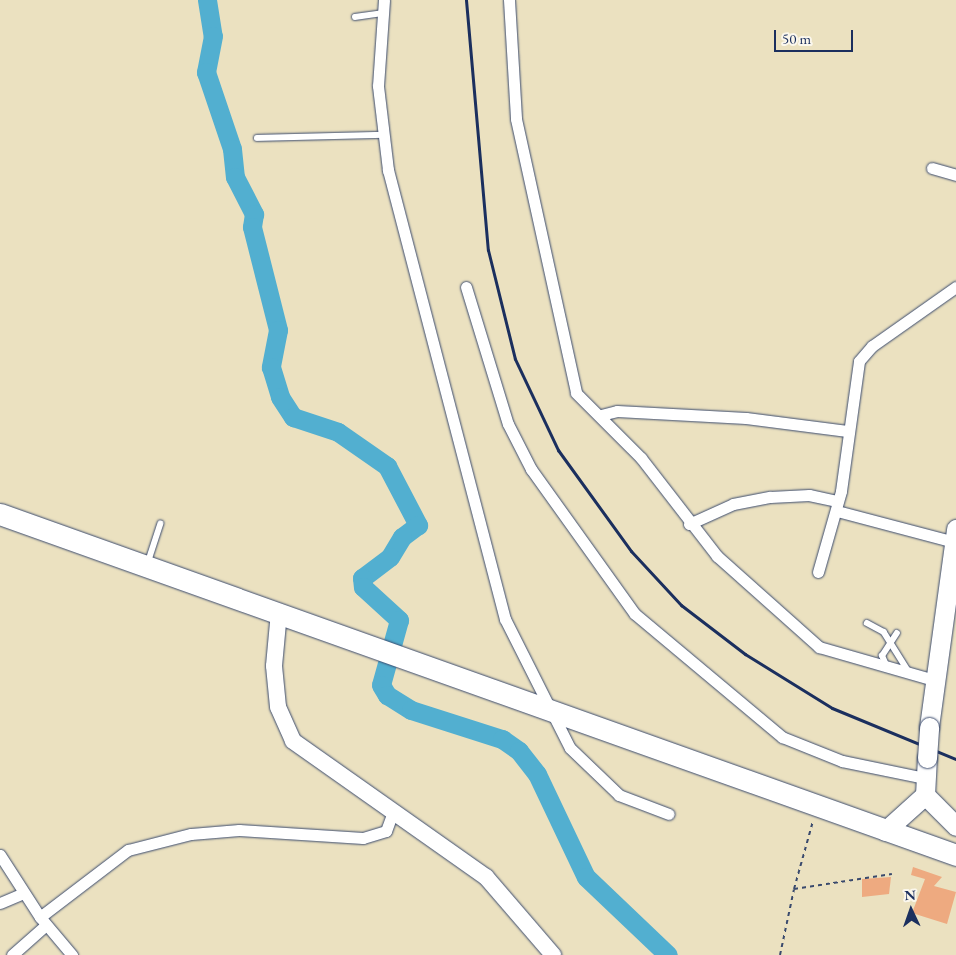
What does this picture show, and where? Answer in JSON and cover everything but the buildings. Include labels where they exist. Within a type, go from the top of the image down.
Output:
[{"type":"highway","points":[[0,514],[956,855]]},
{"type":"main road","points":[[885,831],[925,787],[934,680],[955,535]]},
{"type":"main road","points":[[279,612],[274,666],[283,723],[305,753],[486,877],[553,955]]},
{"type":"main road","points":[[925,787],[956,826]]},
{"type":"street","points":[[384,0],[386,13],[378,62],[382,135],[496,591],[548,708],[570,748],[614,791],[669,814]]},
{"type":"street","points":[[509,0],[516,119],[567,367],[576,393],[602,415],[641,458],[689,524],[717,556],[819,647],[934,680]]},
{"type":"street","points":[[932,168],[956,175]]},
{"type":"street","points":[[818,572],[837,506],[859,360],[872,346],[956,287]]},
{"type":"street","points":[[466,288],[508,424],[531,469],[634,614],[782,737],[842,761],[925,787]]},
{"type":"street","points":[[602,415],[617,411],[746,418],[847,432]]},
{"type":"street","points":[[689,524],[733,504],[770,497],[810,495],[837,506],[955,535]]},
{"type":"street","points":[[12,955],[43,921],[128,850],[190,834],[239,830],[363,838],[386,831],[393,812]]},
{"type":"street","points":[[0,855],[43,921],[72,955]]},
{"type":"street","points":[[0,903],[23,893]]},
{"type":"lane","points":[[356,17],[386,13]]},
{"type":"lane","points":[[257,138],[382,135]]},
{"type":"lane","points":[[147,566],[160,524]]},
{"type":"lane","points":[[867,623],[884,632],[910,674]]},
{"type":"lane","points":[[886,667],[882,656],[897,633]]},
{"type":"path","points":[[780,955],[794,889],[817,807]]},
{"type":"path","points":[[794,889],[892,874]]},
{"type":"waterway","points":[[207,0],[213,36],[206,72],[232,149],[235,177],[254,214],[252,227],[278,330],[271,367],[280,397],[293,417],[338,432],[387,466],[418,525],[402,537],[390,557],[362,578],[363,587],[399,620],[381,685],[387,695],[411,710],[502,739],[519,751],[537,774],[586,877],[668,955]]},
{"type":"railway","points":[[466,0],[488,250],[515,359],[558,450],[631,551],[681,605],[745,654],[832,708],[956,759]]}]
